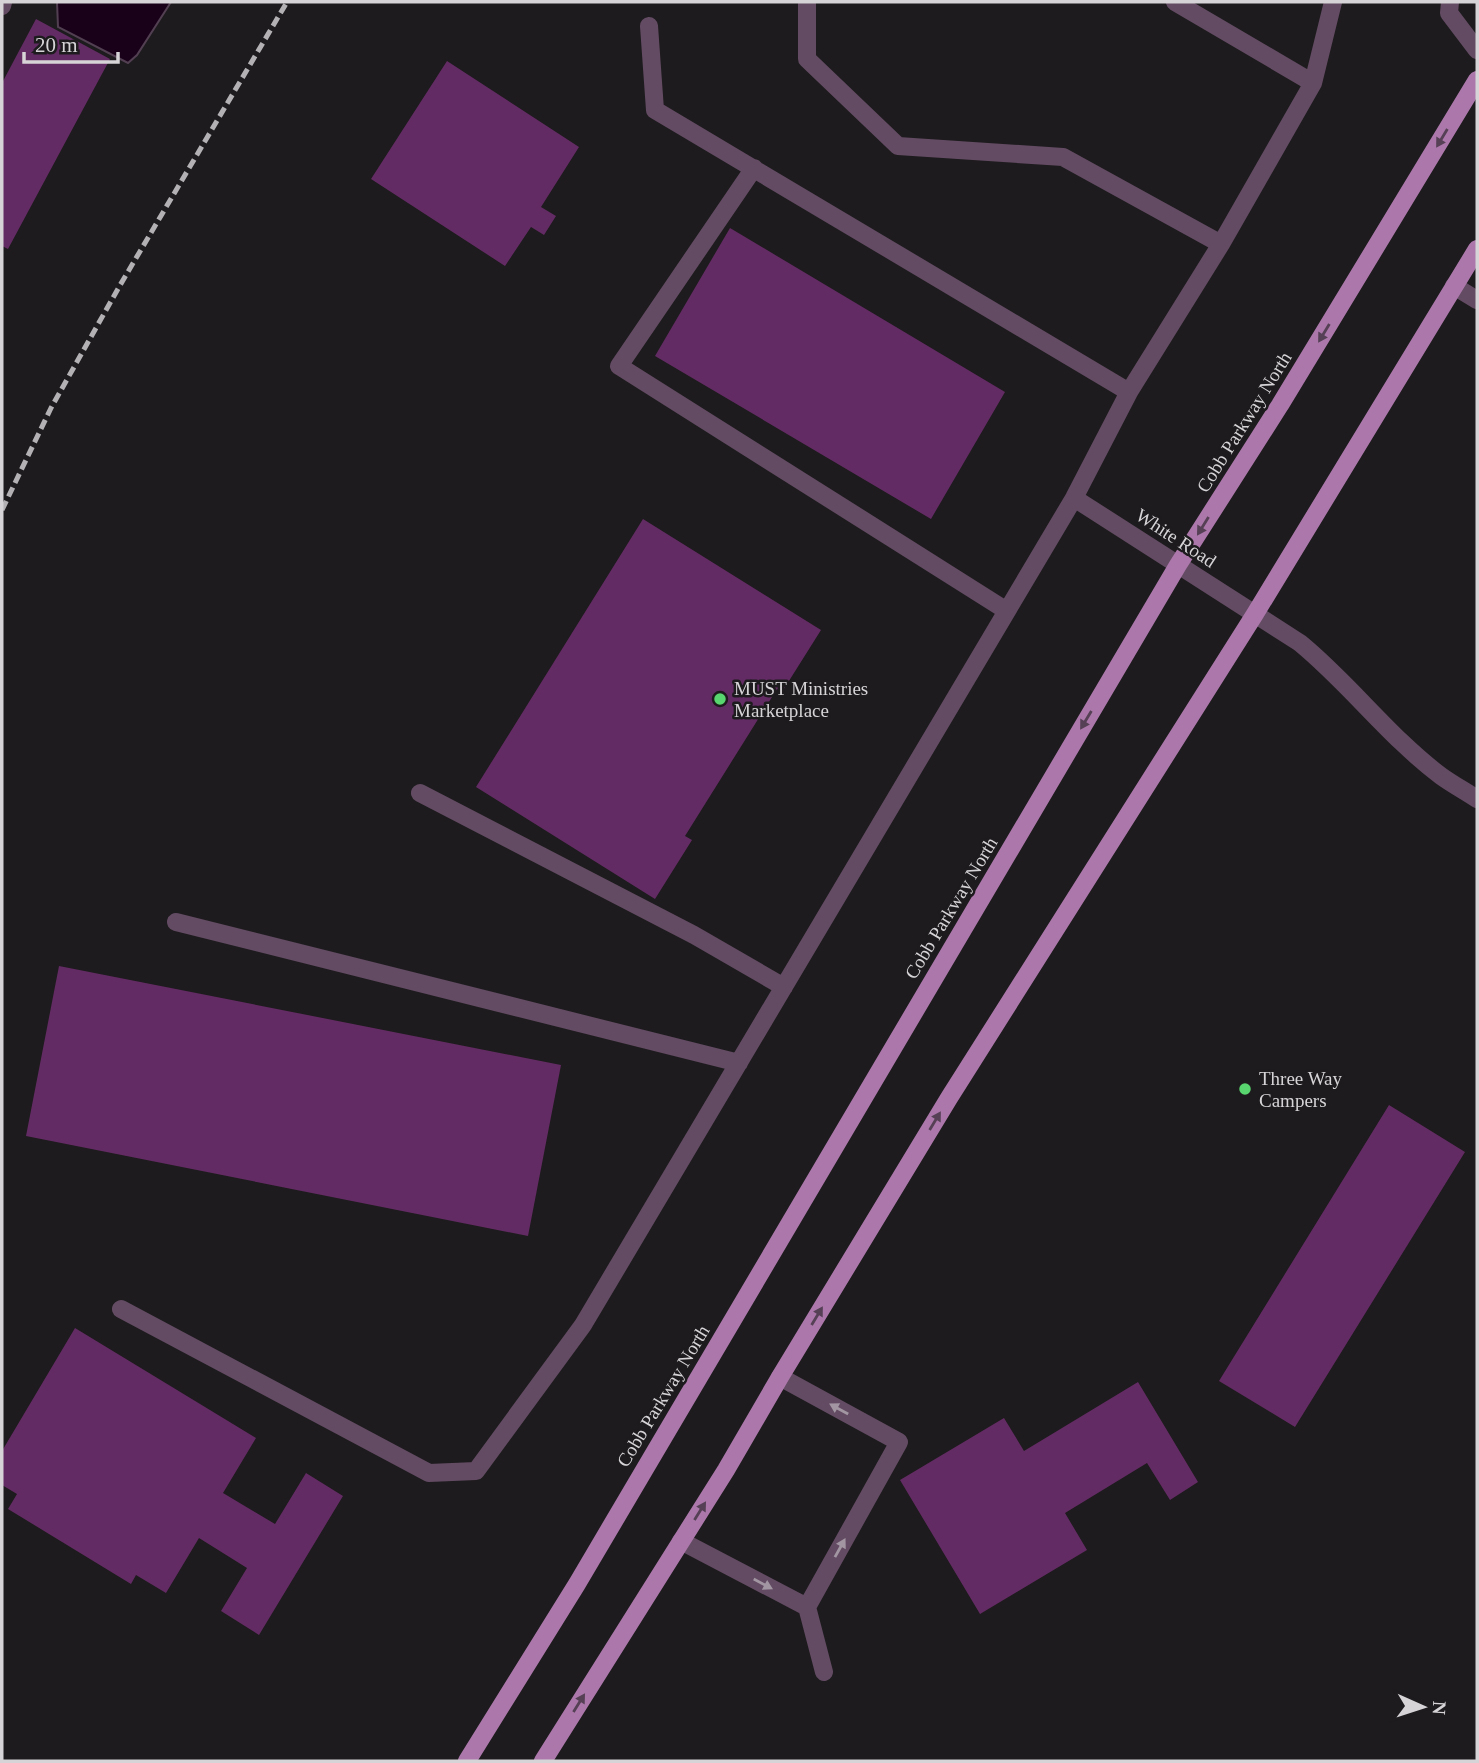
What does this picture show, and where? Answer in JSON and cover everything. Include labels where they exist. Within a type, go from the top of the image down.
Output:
[{"type":"main road","name":"Cobb Parkway North","points":[[467,1761],[577,1584],[1178,565],[1280,405],[1477,80]]},
{"type":"main road","points":[[543,1761],[681,1541],[949,1098],[1255,614],[1477,249]]},
{"type":"street","points":[[807,2],[807,59],[898,146],[1063,157],[1221,244]]},
{"type":"street","points":[[1175,2],[1313,83]]},
{"type":"street","points":[[121,1309],[429,1473],[476,1471],[583,1325],[1074,498],[1129,392],[1221,244],[1313,83],[1333,2]]},
{"type":"street","points":[[1450,2],[1449,13],[1477,50]]},
{"type":"street","points":[[649,26],[655,110],[1129,392]]},
{"type":"street","points":[[754,169],[619,366],[1007,611]]},
{"type":"street","points":[[1454,286],[1477,300]]},
{"type":"street","name":"White Road","points":[[1074,498],[1300,643],[1328,666],[1414,753],[1442,777],[1477,799]]},
{"type":"street","points":[[420,793],[694,935],[784,987]]},
{"type":"street","points":[[176,922],[739,1063]]},
{"type":"street","points":[[779,1377],[899,1442],[807,1607],[824,1672]]},
{"type":"street","points":[[681,1541],[807,1607]]},
{"type":"shaded area","points":[[57,2],[171,2],[137,55],[128,63],[58,27]]},
{"type":"building","points":[[36,19],[110,59],[8,249],[2,246],[2,83]]},
{"type":"building","points":[[447,61],[579,147],[541,207],[556,216],[544,235],[531,227],[505,266],[371,179]]},
{"type":"building","points":[[730,228],[1005,392],[931,519],[655,356]]},
{"type":"building","points":[[643,519],[821,630],[782,692],[777,689],[685,836],[692,840],[655,899],[476,787]]},
{"type":"building","points":[[59,966],[561,1065],[528,1236],[26,1136]]},
{"type":"building","points":[[1389,1105],[1465,1152],[1295,1427],[1219,1381]]},
{"type":"building","points":[[75,1328],[256,1438],[223,1493],[275,1524],[306,1473],[343,1496],[259,1635],[221,1611],[247,1568],[199,1538],[166,1593],[136,1575],[131,1584],[8,1509],[17,1494],[2,1485],[2,1451]]},
{"type":"building","points":[[1138,1382],[1198,1482],[1170,1500],[1147,1463],[1065,1513],[1087,1550],[980,1614],[900,1480],[1004,1418],[1024,1451]]},
{"type":"railway","points":[[2,510],[51,408],[287,2]]},
{"type":"place","name":"MUST Ministries Marketplace","points":[[720,699]]},
{"type":"place","name":"Three Way Campers","points":[[1245,1089]]}]
